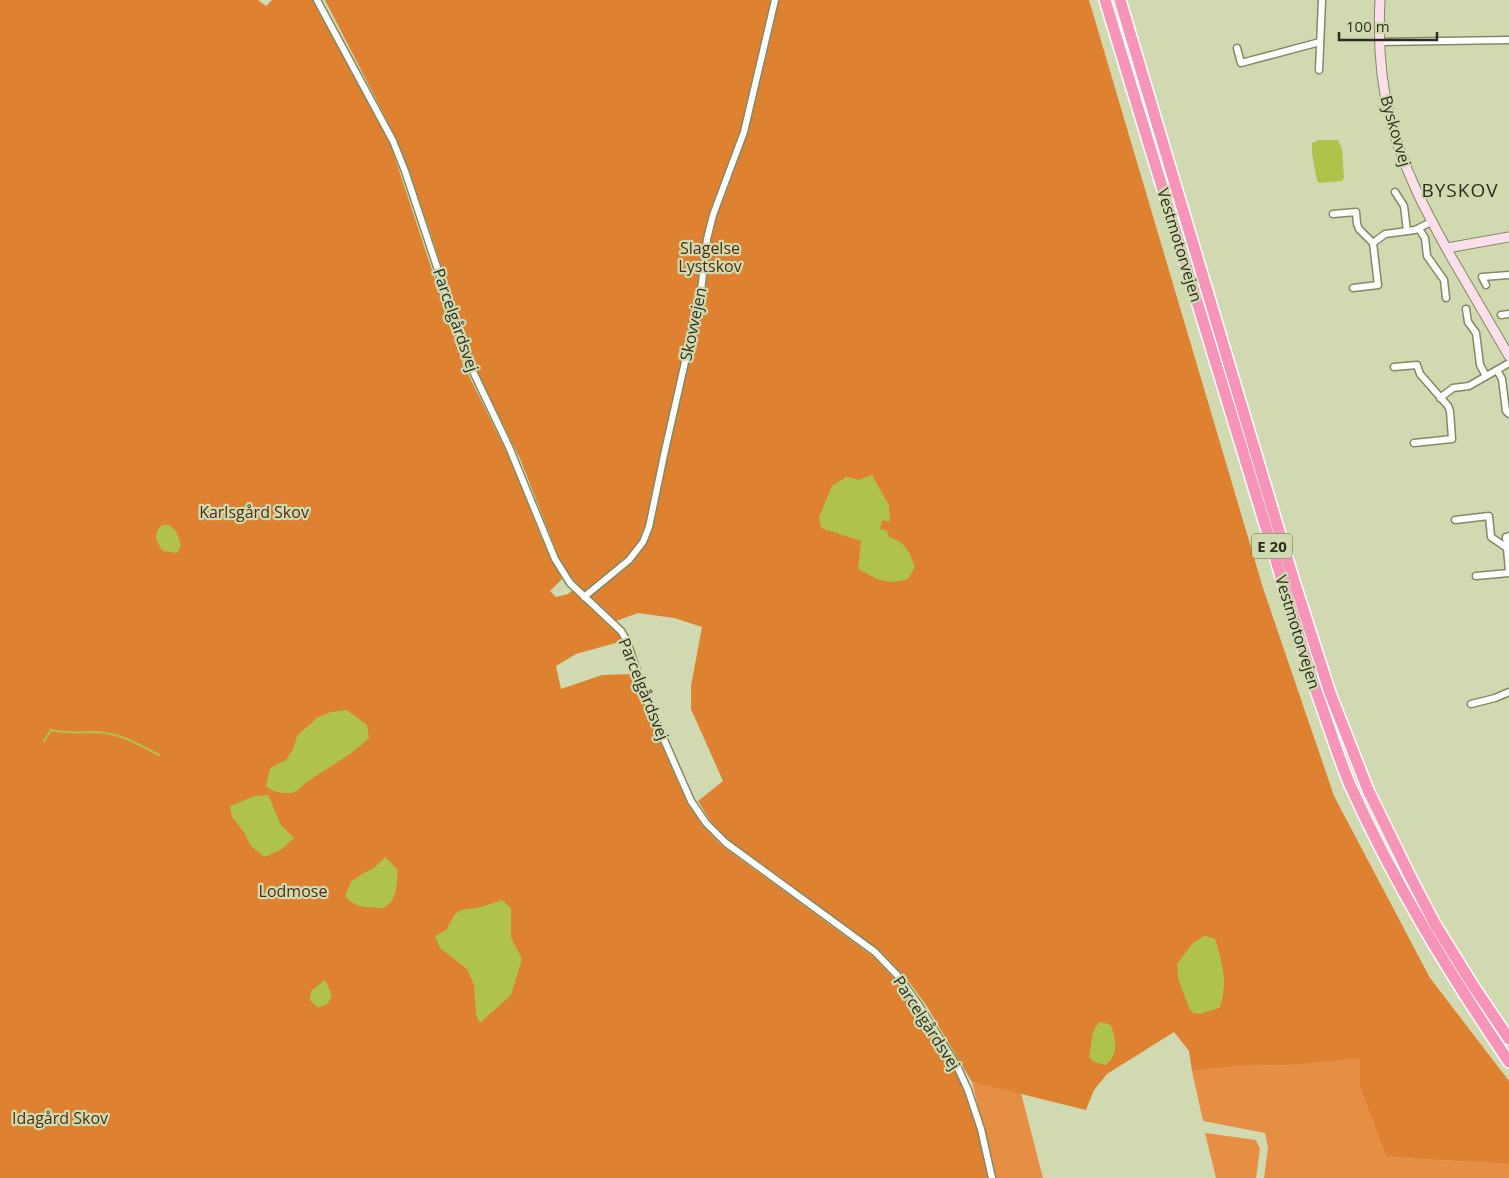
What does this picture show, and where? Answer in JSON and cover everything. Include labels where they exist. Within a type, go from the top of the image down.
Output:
[{"type":"highway","name":"Vestmotorvejen","points":[[1105,0],[1315,688],[1350,784],[1395,878],[1464,995],[1509,1062]]},
{"type":"highway","name":"Vestmotorvejen","points":[[1120,0],[1284,549],[1330,693],[1368,790],[1411,878],[1435,924],[1509,1039]]},
{"type":"main road","name":"Byskovvej","points":[[1380,0],[1379,42],[1383,83],[1389,117],[1409,177],[1431,222],[1509,356]]},
{"type":"main road","points":[[1446,248],[1509,237]]},
{"type":"street","name":"Parcelgårdsvej","points":[[317,0],[393,141],[405,171],[469,363],[509,447],[555,559],[570,583],[621,631],[627,642],[646,699],[691,801],[706,823],[726,843],[875,952],[898,976],[957,1066],[968,1090],[981,1129],[992,1178]]},
{"type":"street","name":"Skovvejen","points":[[584,597],[629,560],[643,542],[650,527],[664,455],[701,291],[707,239],[713,215],[744,132],[774,0]]},
{"type":"street","points":[[1319,70],[1322,0]]},
{"type":"street","points":[[1379,42],[1509,40]]},
{"type":"street","points":[[1237,48],[1241,63],[1320,42]]},
{"type":"street","points":[[1395,192],[1404,206],[1407,231]]},
{"type":"street","points":[[1333,214],[1356,212],[1359,229],[1373,243],[1378,285],[1353,288]]},
{"type":"street","points":[[1373,243],[1385,234],[1419,229],[1431,222]]},
{"type":"street","points":[[1419,229],[1425,238],[1427,256],[1444,280],[1446,298]]},
{"type":"street","points":[[1486,285],[1482,277],[1509,275]]},
{"type":"street","points":[[1466,309],[1468,322],[1476,333],[1480,365],[1486,376]]},
{"type":"street","points":[[1501,315],[1509,314]]},
{"type":"street","points":[[1440,398],[1453,388],[1469,386],[1509,363]]},
{"type":"street","points":[[1394,367],[1417,365],[1420,374],[1450,411],[1452,439],[1414,443]]},
{"type":"street","points":[[1497,370],[1502,379],[1506,411],[1509,414]]},
{"type":"street","points":[[1455,520],[1489,516],[1491,537],[1507,548]]},
{"type":"street","points":[[1476,576],[1509,572],[1506,537],[1509,536]]},
{"type":"street","points":[[1471,704],[1496,698],[1509,692]]},
{"type":"shaded area","points":[[1319,140],[1338,140],[1342,149],[1344,178],[1342,181],[1319,183],[1317,181],[1312,143]]},
{"type":"shaded area","points":[[872,475],[889,505],[890,521],[884,520],[881,522],[880,530],[887,531],[889,537],[904,545],[915,567],[908,579],[888,582],[858,569],[861,541],[821,528],[819,517],[832,486],[846,477],[858,480]]},
{"type":"shaded area","points":[[162,525],[170,525],[177,533],[181,546],[177,553],[163,551],[158,544],[156,535]]},
{"type":"shaded area","points":[[347,710],[367,725],[369,738],[295,792],[279,792],[266,786],[270,768],[286,760],[293,749],[297,736],[318,717],[331,712]]},
{"type":"shaded area","points":[[268,795],[281,825],[294,838],[282,849],[264,857],[251,846],[244,832],[232,817],[230,806],[255,796]]},
{"type":"shaded area","points":[[385,857],[397,869],[397,886],[391,902],[387,906],[379,908],[359,906],[351,902],[345,896],[351,882],[374,868]]},
{"type":"shaded area","points":[[502,900],[511,908],[511,937],[522,959],[511,995],[480,1023],[476,1015],[474,985],[467,969],[440,948],[435,936],[446,930],[455,914],[461,910],[481,907]]},
{"type":"shaded area","points":[[1204,936],[1215,939],[1222,965],[1224,982],[1219,1008],[1200,1014],[1193,1013],[1189,1008],[1178,978],[1177,964],[1192,944]]},
{"type":"shaded area","points":[[325,980],[332,995],[328,1004],[318,1008],[310,1000],[311,991]]},
{"type":"shaded area","points":[[1098,1023],[1111,1025],[1115,1042],[1115,1051],[1106,1065],[1094,1062],[1089,1057],[1093,1032]]},
{"type":"shaded area","points":[[1360,1057],[1360,1088],[1386,1157],[1509,1164],[1509,1178],[1264,1178],[1268,1148],[1265,1133],[1203,1121],[1192,1071],[1243,1066],[1292,1065]]},
{"type":"shaded area","points":[[972,1082],[1021,1093],[1043,1178],[995,1178]]},
{"type":"shaded area","points":[[1205,1133],[1256,1140],[1260,1149],[1256,1178],[1216,1178]]},
{"type":"green space","name":"Karlsgård Skov","points":[[0,0],[258,0],[266,6],[272,0],[315,0],[350,70],[390,143],[463,364],[512,463],[541,537],[562,579],[550,591],[556,597],[568,594],[573,590],[612,625],[623,641],[576,654],[556,666],[561,689],[602,675],[633,674],[672,769],[688,803],[702,825],[721,845],[875,958],[903,988],[956,1069],[975,1118],[989,1178],[0,1178]]},
{"type":"green space","name":"Slagelse Lystskov","points":[[325,0],[1089,0],[1263,588],[1334,796],[1430,978],[1509,1081],[1509,1164],[1386,1157],[1360,1088],[1360,1058],[1292,1065],[1243,1066],[1192,1071],[1189,1051],[1174,1032],[1107,1074],[1094,1090],[1086,1110],[972,1082],[926,1005],[906,978],[879,950],[728,841],[709,819],[698,801],[723,781],[691,709],[691,686],[702,627],[674,618],[638,613],[616,621],[578,586],[561,563],[521,461],[478,373],[467,346],[431,234],[396,138]],"holes":[[[846,477],[858,480],[890,521],[883,520],[879,531],[889,538],[819,517]],[[1204,936],[1215,939],[1222,965],[1224,982],[1219,1008]]]},
{"type":"waterway","points":[[44,741],[51,730],[106,733],[137,743],[159,755]]},
{"type":"district","name":"BYSKOV","points":[[1460,190]]},
{"type":"park label","name":"Lodmose","points":[[293,891]]},
{"type":"park label","name":"Idagård Skov","points":[[60,1118]]}]
